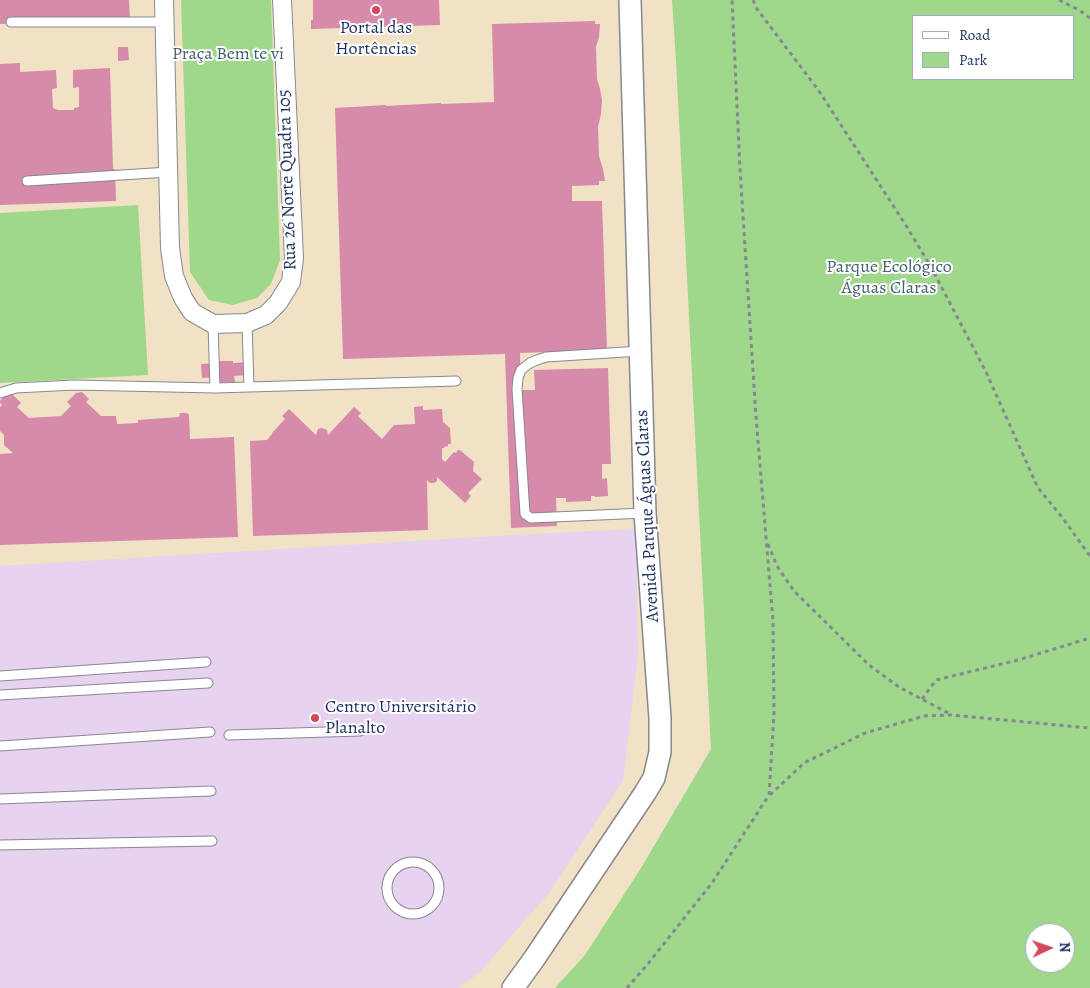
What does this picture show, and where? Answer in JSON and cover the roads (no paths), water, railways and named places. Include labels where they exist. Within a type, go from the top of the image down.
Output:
[{"type":"street","points":[[164,0],[170,248],[174,276],[183,298],[192,312],[213,324]]},
{"type":"street","name":"Rua 26 Norte Quadra 105","points":[[213,324],[247,323],[266,315],[278,303],[291,282],[294,258],[282,0]]},
{"type":"street","name":"Avenida Parque Águas Claras","points":[[513,988],[654,778],[660,752],[660,718],[645,513],[630,0]]},
{"type":"lane","points":[[11,22],[164,22]]},
{"type":"lane","points":[[27,181],[169,172]]},
{"type":"lane","points":[[247,323],[249,387]]},
{"type":"lane","points":[[213,324],[215,388]]},
{"type":"lane","points":[[641,351],[546,357],[530,363],[521,370],[517,389],[526,514],[531,518],[645,513]]},
{"type":"lane","points":[[0,393],[16,388],[74,384],[215,388],[456,381]]},
{"type":"lane","points":[[0,676],[206,662]]},
{"type":"lane","points":[[0,694],[208,682]]},
{"type":"lane","points":[[229,735],[360,731]]},
{"type":"lane","points":[[0,746],[210,732]]},
{"type":"lane","points":[[0,799],[211,791]]},
{"type":"lane","points":[[0,845],[212,841]]},
{"type":"lane","points":[[417,861],[426,864],[433,870],[438,878],[440,887],[434,904],[419,914],[409,914],[401,911],[394,905],[389,897],[387,888],[388,879],[393,871],[400,865],[417,861]]},
{"type":"place","name":"Portal das Hortências","points":[[376,10]]},
{"type":"place","name":"Centro Universitário Planalto","points":[[315,718]]},
{"type":"park label","name":"Praça Bem te vi","points":[[228,55]]},
{"type":"park label","name":"Parque Ecológico Águas Claras","points":[[889,278]]}]
